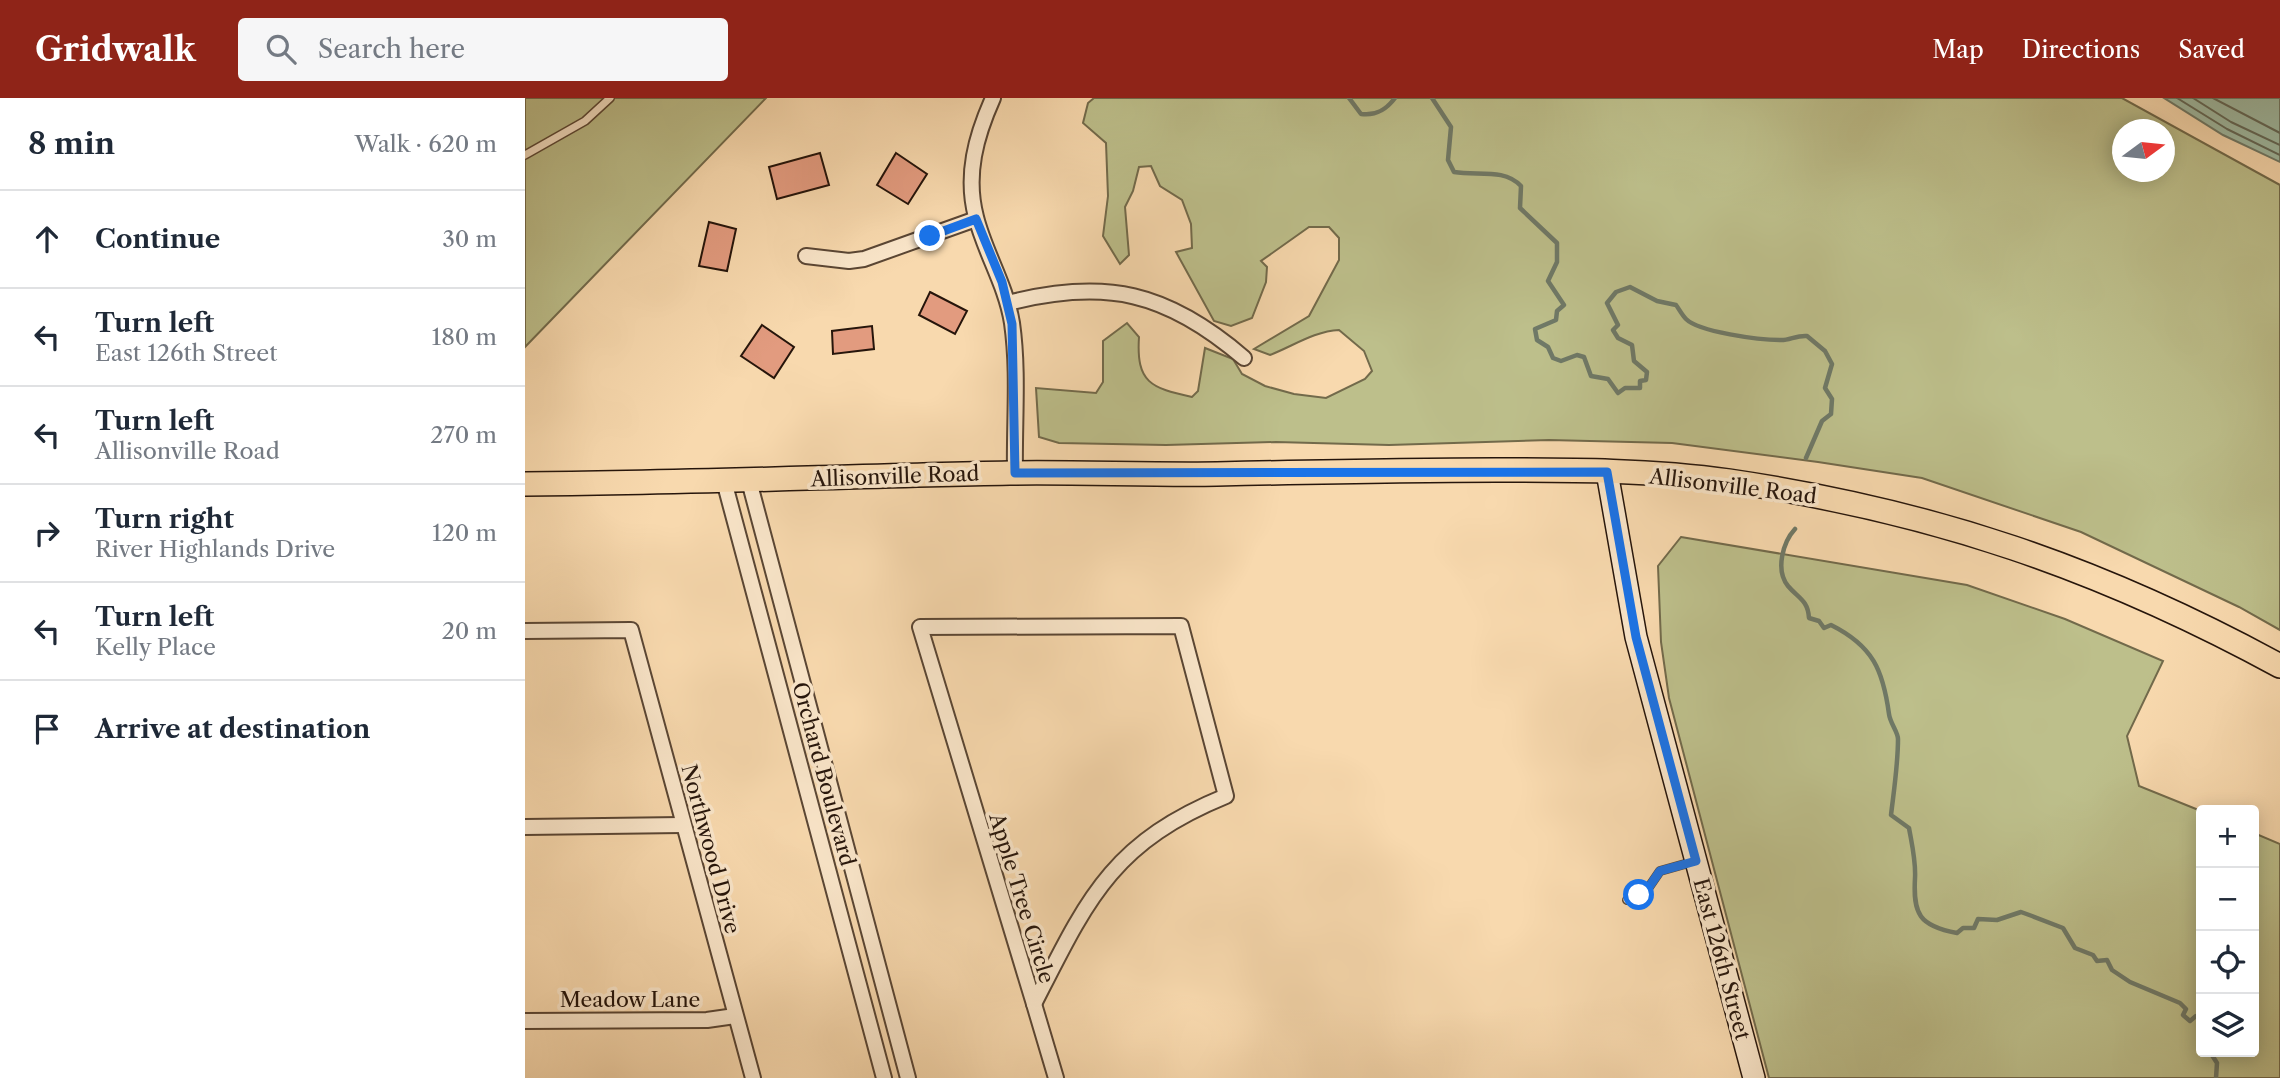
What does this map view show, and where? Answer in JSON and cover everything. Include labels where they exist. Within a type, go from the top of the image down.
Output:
[{"type":"main road","name":"Allisonville Road","points":[[525,484],[1015,473],[1607,472],[1728,481],[1921,518],[2075,568],[2126,588],[2280,666]]},
{"type":"main road","name":"East 126th Street","points":[[1607,472],[1636,637],[1754,1078]]},
{"type":"street","points":[[993,98],[978,134],[971,165],[976,219],[1007,303],[1014,342],[1015,473]]},
{"type":"street","points":[[806,256],[849,261],[864,259],[976,219]]},
{"type":"street","points":[[1007,303],[1061,291],[1133,295],[1186,314],[1212,330],[1244,358]]},
{"type":"street","name":"Orchard Boulevard","points":[[724,481],[884,1078]]},
{"type":"street","name":"Orchard Boulevard","points":[[749,481],[908,1078]]},
{"type":"street","name":"Apple Tree Circle","points":[[1181,625],[1226,796],[1172,821],[1133,848],[1113,869],[1078,919],[1034,1004],[920,627],[1181,625]]},
{"type":"street","name":"Northwood Drive","points":[[525,631],[631,630],[753,1078]]},
{"type":"street","points":[[525,827],[683,825]]},
{"type":"street","points":[[1034,1004],[1056,1078]]},
{"type":"street","name":"Meadow Lane","points":[[525,1021],[707,1020],[735,1016]]},
{"type":"lane","points":[[525,155],[585,121],[610,98]]},
{"type":"lane","points":[[1627,900],[1647,890],[1660,871],[1696,861]]},
{"type":"green space","points":[[525,98],[766,98],[525,347]]},
{"type":"green space","points":[[1094,98],[2122,98],[2160,119],[2112,119],[2112,182],[2175,182],[2175,127],[2280,185],[2280,630],[2239,607],[2081,532],[1922,478],[1672,443],[1549,440],[1389,445],[1276,442],[1166,445],[1059,443],[1039,437],[1036,388],[1096,393],[1103,382],[1103,341],[1127,323],[1139,337],[1140,365],[1149,381],[1166,390],[1192,397],[1198,391],[1205,348],[1233,359],[1242,374],[1265,386],[1294,394],[1326,398],[1365,379],[1372,371],[1364,351],[1339,330],[1313,336],[1270,355],[1254,349],[1309,316],[1339,260],[1339,238],[1329,227],[1309,227],[1261,261],[1267,267],[1266,282],[1252,318],[1231,326],[1214,321],[1176,252],[1192,248],[1191,224],[1182,200],[1160,186],[1151,166],[1139,167],[1133,191],[1125,207],[1129,255],[1120,264],[1103,236],[1108,196],[1106,143],[1083,123],[1088,103]]},
{"type":"green space","points":[[1681,537],[1967,585],[2065,619],[2163,661],[2127,736],[2139,786],[2196,809],[2196,1057],[2259,1057],[2259,835],[2280,844],[2280,1078],[1769,1078],[1669,698],[1661,642],[1658,566]]},
{"type":"water","points":[[2164,98],[2280,98],[2280,162],[2223,135]]},
{"type":"building","points":[[820,153],[829,185],[777,199],[769,167]]},
{"type":"building","points":[[896,153],[927,174],[908,204],[877,185]]},
{"type":"building","points":[[709,222],[736,229],[727,271],[699,266]]},
{"type":"building","points":[[930,292],[967,311],[955,334],[919,315]]},
{"type":"building","points":[[762,325],[794,347],[774,378],[741,356]]},
{"type":"building","points":[[872,326],[874,349],[833,354],[832,331]]},
{"type":"waterway","points":[[1349,98],[1361,114],[1380,111],[1395,98]]},
{"type":"waterway","points":[[1432,98],[1451,127],[1448,160],[1454,172],[1499,175],[1514,180],[1521,186],[1520,208],[1557,243],[1557,262],[1548,281],[1564,305],[1557,311],[1556,320],[1535,329],[1537,340],[1548,347],[1553,358],[1561,361],[1577,355],[1584,357],[1591,376],[1608,379],[1618,393],[1625,388],[1640,388],[1640,381],[1646,380],[1647,372],[1634,361],[1632,345],[1618,338],[1613,330],[1618,325],[1607,303],[1616,292],[1630,287],[1657,301],[1676,305],[1693,324],[1703,328],[1770,340],[1807,336],[1825,351],[1832,364],[1825,388],[1832,399],[1831,414],[1822,421],[1806,458]]},
{"type":"waterway","points":[[1795,529],[1782,556],[1784,579],[1805,603],[1809,618],[1819,621],[1824,628],[1831,625],[1845,633],[1866,651],[1883,684],[1898,739],[1891,815],[1909,828],[1915,865],[1915,901],[1921,916],[1934,927],[1957,933],[1963,928],[1974,928],[1978,919],[1997,920],[2021,912],[2063,928],[2075,948],[2093,955],[2097,961],[2107,960],[2112,970],[2130,982],[2180,1003],[2186,1009],[2183,1015],[2190,1021],[2196,1016]]},
{"type":"waterway","points":[[2213,1057],[2217,1063],[2216,1078]]},
{"type":"route","points":[[930,236],[976,219],[1002,282],[1014,342],[1015,473],[1218,474],[1425,470],[1607,472],[1636,637],[1696,861],[1660,871],[1655,874],[1647,890],[1639,895]]}]
